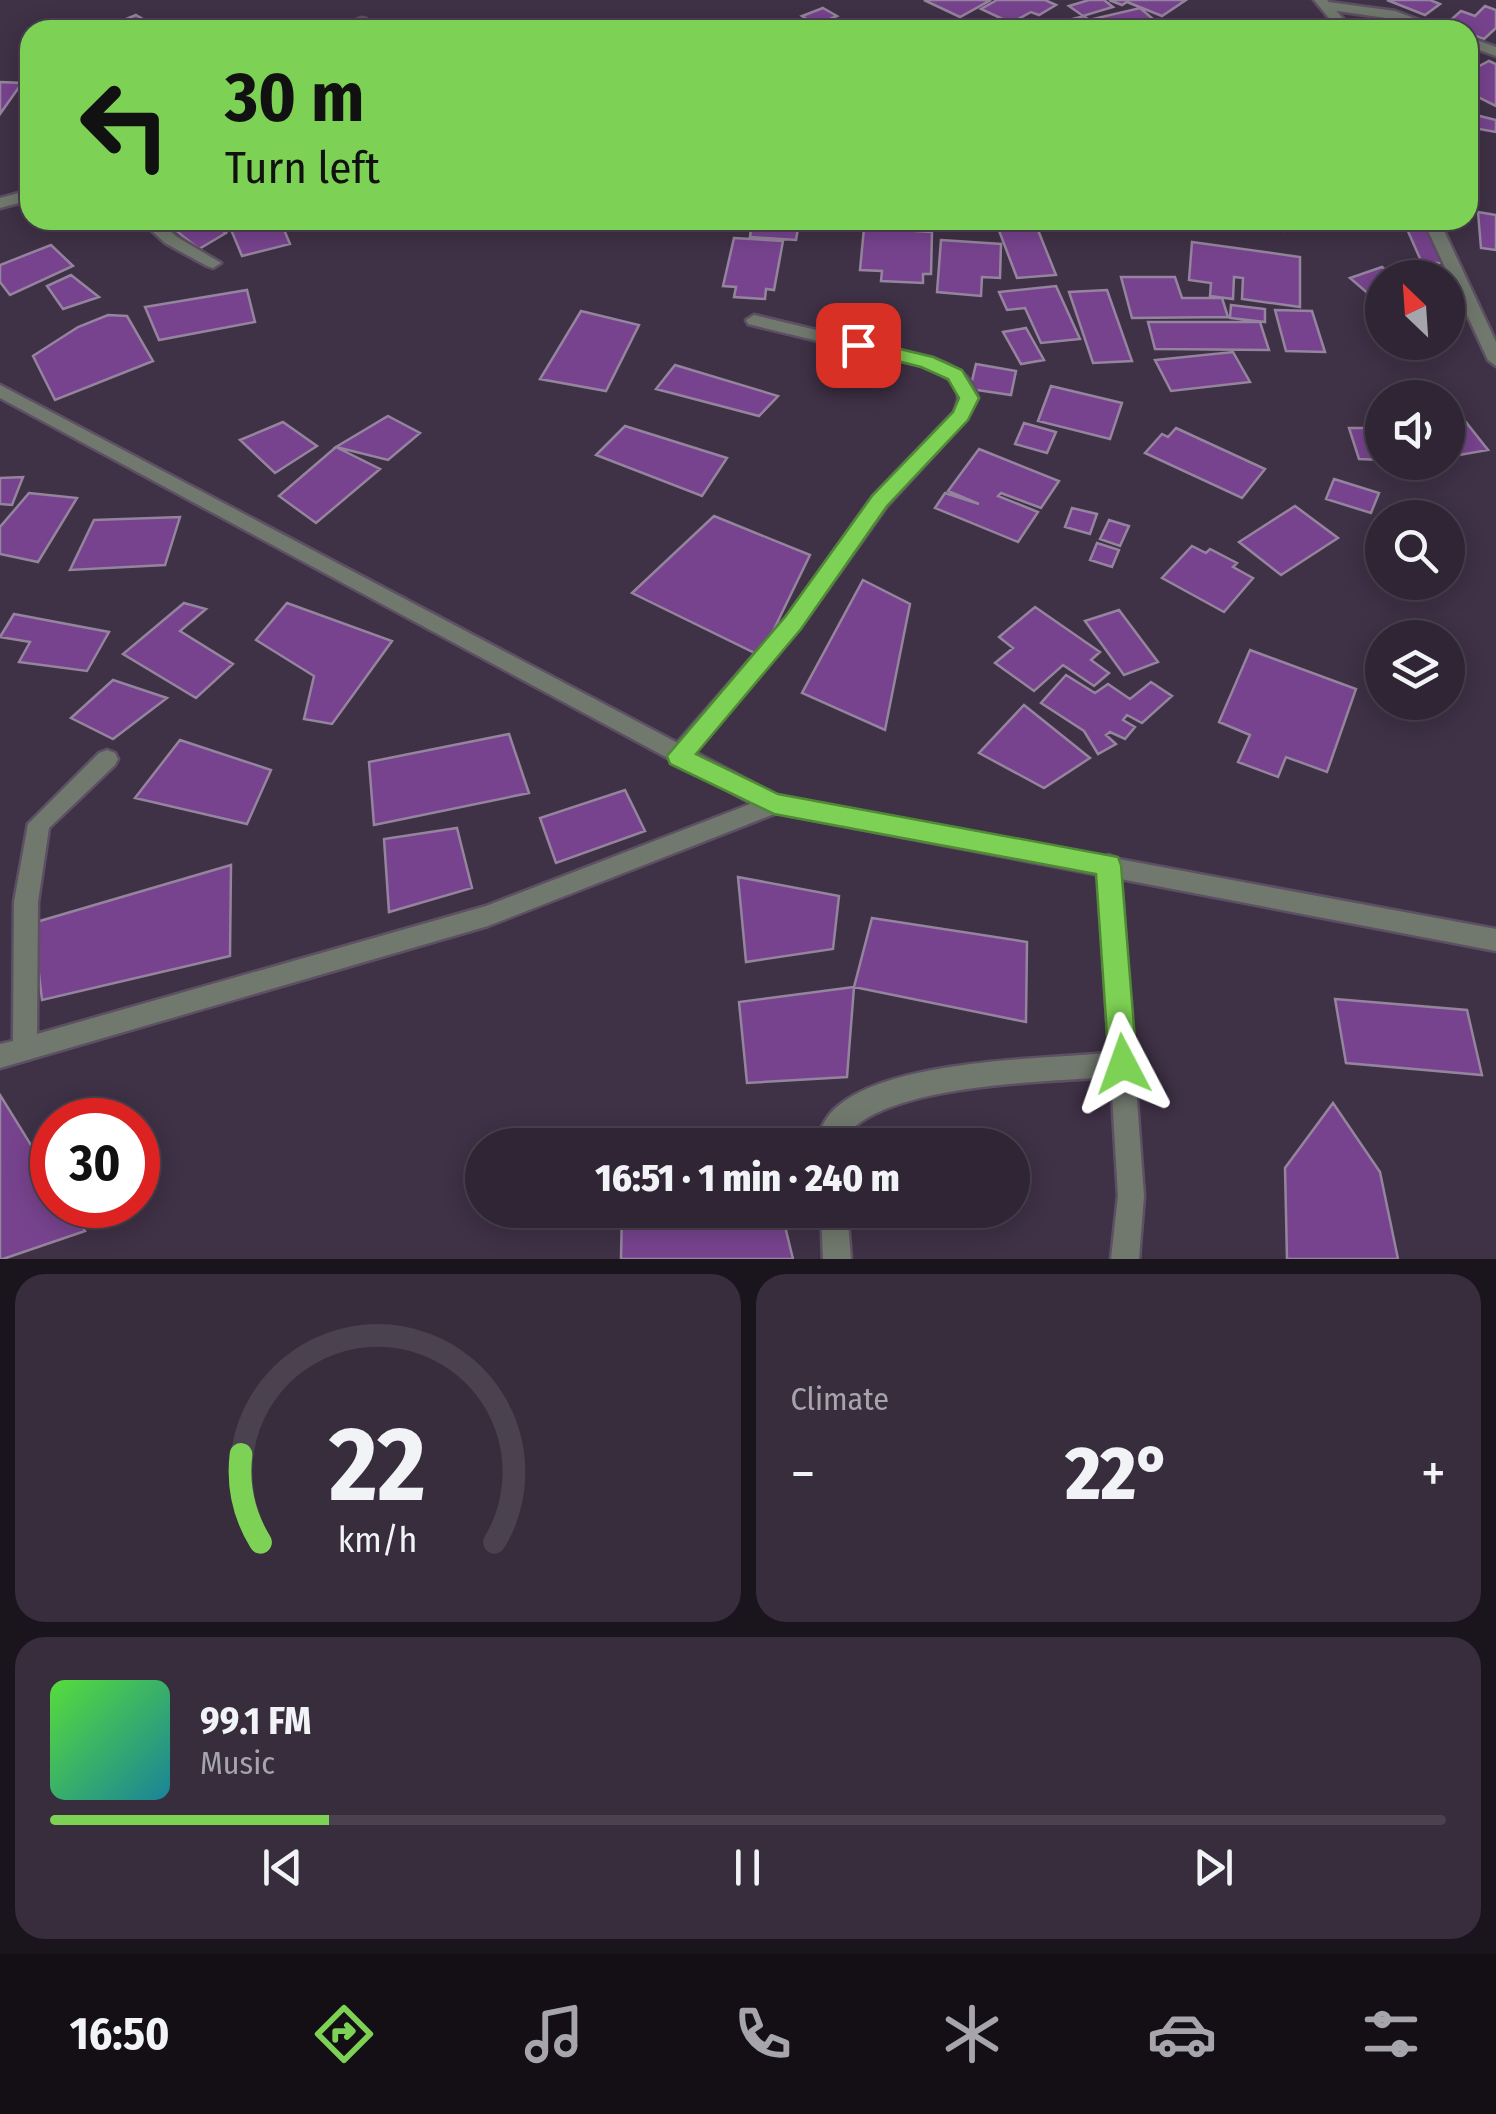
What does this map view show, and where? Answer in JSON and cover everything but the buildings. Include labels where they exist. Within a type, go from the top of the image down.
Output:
[{"type":"street","points":[[1324,3],[1410,20]]},
{"type":"street","points":[[160,230],[213,263]]},
{"type":"street","points":[[1436,230],[1496,360]]},
{"type":"street","points":[[679,756],[793,623],[880,501],[961,415],[969,398],[955,374],[926,362],[754,320]]},
{"type":"street","points":[[0,390],[774,804],[1496,940]]},
{"type":"street","points":[[24,1047],[26,902],[39,824],[107,759]]},
{"type":"street","points":[[0,1056],[488,916],[774,804]]},
{"type":"street","points":[[1108,865],[1131,1196],[1124,1259]]},
{"type":"street","points":[[833,1128],[852,1110],[882,1095],[928,1085],[1123,1064]]},
{"type":"street","points":[[835,1228],[838,1259]]},
{"type":"route","points":[[858,345],[926,362],[955,374],[966,386],[969,398],[961,415],[880,501],[793,623],[679,756],[774,804],[1108,865],[1123,1064]]}]
